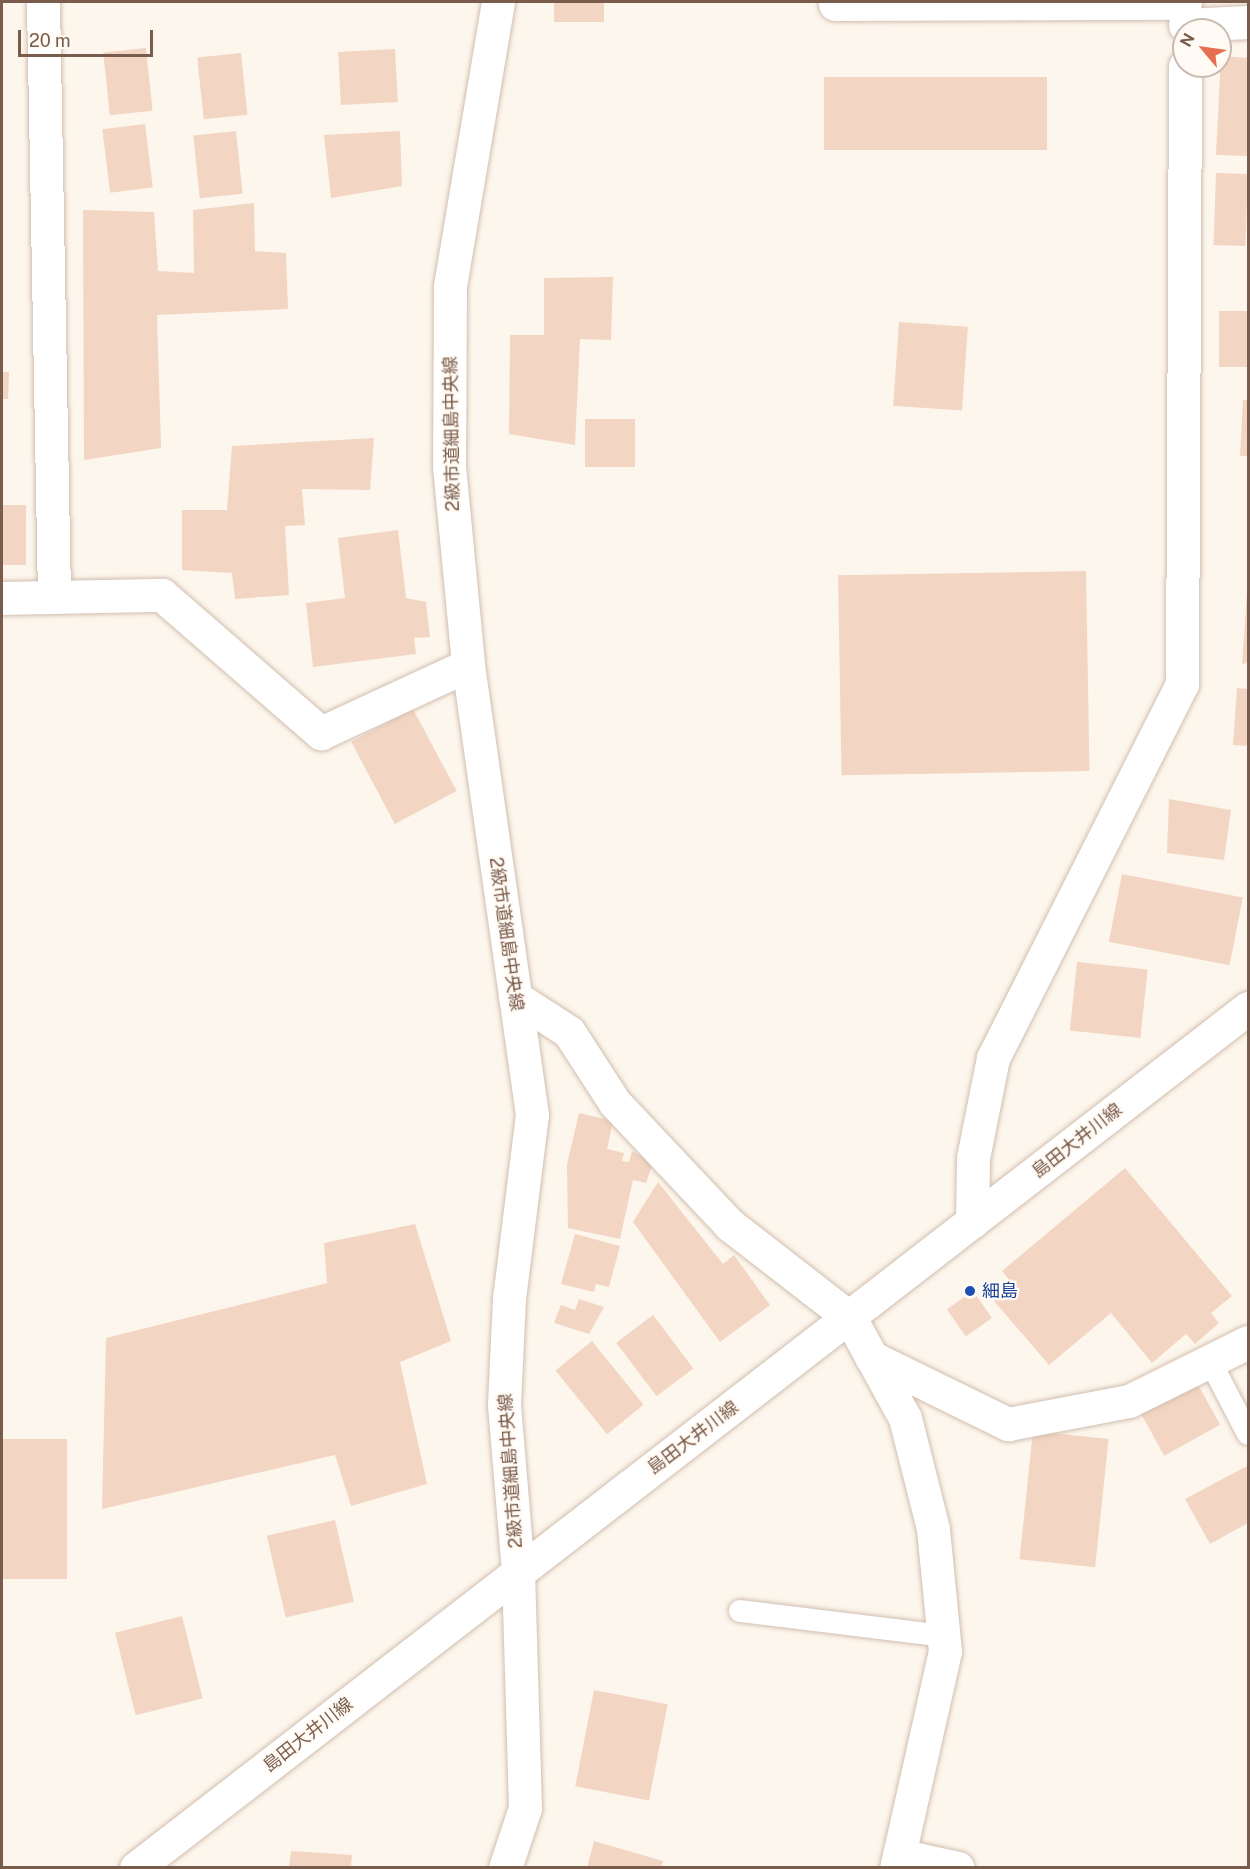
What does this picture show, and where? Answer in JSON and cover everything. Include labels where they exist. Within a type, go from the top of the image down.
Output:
[{"type":"street","points":[[43,2],[54,597]]},
{"type":"street","name":"2級市道細島中央線","points":[[498,2],[450,287],[449,466],[468,665],[532,1114],[509,1298],[504,1405],[518,1572],[525,1808],[505,1868]]},
{"type":"street","points":[[835,4],[1185,15],[1248,22]]},
{"type":"street","points":[[972,1222],[973,1158],[993,1058],[1182,684],[1185,78]]},
{"type":"street","points":[[2,598],[162,595],[321,733],[468,665]]},
{"type":"street","points":[[515,997],[569,1032],[615,1103],[730,1225],[850,1318],[905,1418],[933,1528],[945,1651],[898,1861],[943,1866]]},
{"type":"street","name":"島田大井川線","points":[[136,1868],[1248,1008]]},
{"type":"street","points":[[871,1357],[1008,1424],[1129,1401],[1248,1342]]},
{"type":"lane","points":[[1210,1361],[1248,1434]]},
{"type":"lane","points":[[740,1611],[944,1636]]},
{"type":"building","points":[[554,2],[604,2],[604,22],[554,22]]},
{"type":"building","points":[[146,48],[153,111],[110,115],[103,52]]},
{"type":"building","points":[[395,49],[398,102],[341,105],[338,52]]},
{"type":"building","points":[[241,53],[247,115],[204,119],[197,58]]},
{"type":"building","points":[[1232,57],[1248,58],[1248,156],[1216,155],[1220,78],[1232,78]]},
{"type":"building","points":[[824,77],[1047,77],[1047,150],[824,150]]},
{"type":"building","points":[[145,124],[153,188],[110,193],[102,129]]},
{"type":"building","points":[[236,131],[243,194],[200,198],[193,135]]},
{"type":"building","points":[[400,131],[402,186],[331,198],[324,135]]},
{"type":"building","points":[[1216,173],[1248,174],[1245,246],[1213,245]]},
{"type":"building","points":[[254,203],[255,251],[286,253],[288,309],[157,315],[161,448],[84,460],[83,210],[154,212],[158,271],[194,273],[193,210]]},
{"type":"building","points":[[613,277],[611,340],[580,339],[575,445],[509,434],[510,335],[544,335],[544,278]]},
{"type":"building","points":[[1219,311],[1248,311],[1248,367],[1219,367]]},
{"type":"building","points":[[899,322],[968,327],[962,411],[893,406]]},
{"type":"building","points":[[2,372],[9,372],[8,399],[2,399]]},
{"type":"building","points":[[1243,400],[1248,400],[1248,456],[1240,456]]},
{"type":"building","points":[[585,419],[635,419],[635,467],[585,467]]},
{"type":"building","points":[[374,438],[370,490],[302,489],[305,525],[285,526],[289,595],[235,599],[232,573],[182,570],[182,510],[227,510],[232,446]]},
{"type":"building","points":[[2,505],[26,505],[26,565],[2,565]]},
{"type":"building","points":[[398,530],[406,598],[426,602],[430,637],[414,638],[416,654],[313,667],[306,603],[345,598],[338,538]]},
{"type":"building","points":[[1086,571],[1089,771],[842,775],[838,575]]},
{"type":"building","points":[[1247,593],[1248,663],[1242,664]]},
{"type":"building","points":[[1237,688],[1248,689],[1248,746],[1233,745]]},
{"type":"building","points":[[413,709],[457,791],[395,824],[351,742]]},
{"type":"building","points":[[1169,799],[1231,810],[1224,860],[1167,853]]},
{"type":"building","points":[[1122,874],[1243,897],[1230,965],[1109,942]]},
{"type":"building","points":[[1077,962],[1148,969],[1140,1038],[1070,1031]]},
{"type":"building","points":[[579,1113],[613,1121],[607,1149],[624,1153],[622,1161],[629,1162],[632,1151],[653,1163],[646,1183],[633,1180],[620,1239],[568,1228],[567,1164]]},
{"type":"building","points":[[1125,1168],[1232,1296],[1211,1313],[1219,1323],[1195,1344],[1186,1334],[1152,1363],[1111,1313],[1049,1365],[994,1301],[1013,1285],[1002,1271]]},
{"type":"building","points":[[658,1182],[723,1264],[734,1255],[770,1305],[720,1342],[633,1222]]},
{"type":"building","points":[[415,1224],[451,1341],[400,1362],[427,1484],[351,1506],[335,1455],[102,1509],[106,1338],[327,1283],[324,1243]]},
{"type":"building","points":[[575,1234],[620,1246],[609,1287],[596,1284],[594,1292],[561,1284]]},
{"type":"building","points":[[973,1291],[992,1318],[966,1336],[947,1309]]},
{"type":"building","points":[[579,1299],[604,1307],[589,1334],[554,1323],[561,1305],[575,1310]]},
{"type":"building","points":[[653,1315],[693,1369],[657,1396],[616,1343]]},
{"type":"building","points":[[592,1341],[644,1405],[607,1434],[555,1371]]},
{"type":"building","points":[[1196,1381],[1220,1425],[1164,1456],[1140,1412]]},
{"type":"building","points":[[1033,1431],[1109,1439],[1095,1567],[1020,1559]]},
{"type":"building","points":[[2,1439],[67,1439],[67,1579],[2,1579]]},
{"type":"building","points":[[1247,1466],[1248,1523],[1210,1544],[1185,1499]]},
{"type":"building","points":[[335,1520],[354,1602],[286,1618],[267,1536]]},
{"type":"building","points":[[182,1616],[203,1698],[136,1715],[115,1633]]},
{"type":"building","points":[[594,1690],[668,1704],[649,1801],[575,1786]]},
{"type":"building","points":[[594,1841],[663,1861],[661,1868],[587,1868]]},
{"type":"building","points":[[291,1851],[352,1855],[351,1868],[289,1868]]},
{"type":"place","name":"細島","points":[[970,1291]]}]
